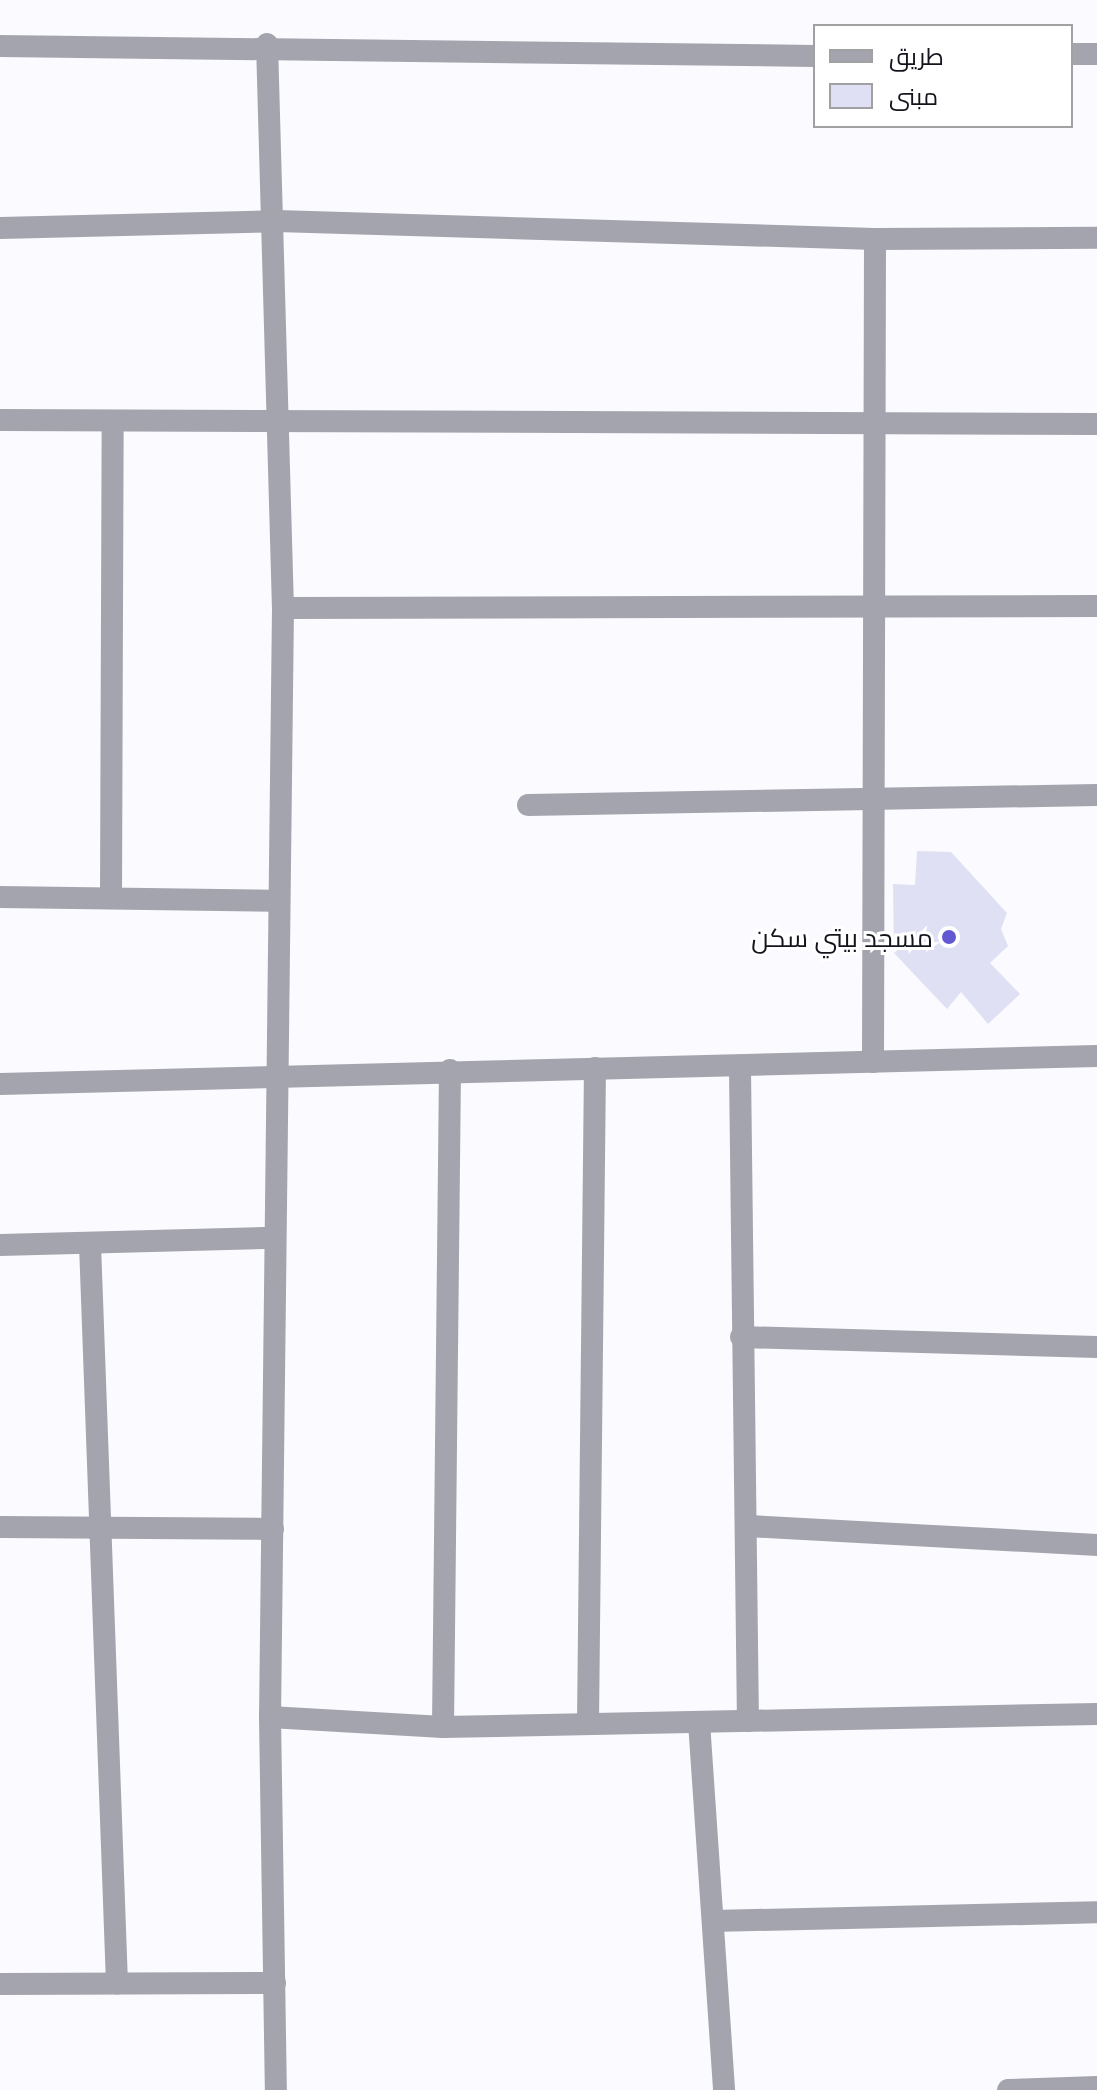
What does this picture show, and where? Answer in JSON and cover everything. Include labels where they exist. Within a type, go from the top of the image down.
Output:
[{"type":"street","points":[[267,44],[277,221],[283,608],[275,901],[280,1073],[274,1238],[270,1717],[276,2090]]},
{"type":"street","points":[[0,46],[267,44],[813,56]]},
{"type":"street","points":[[1073,54],[1097,54]]},
{"type":"street","points":[[0,228],[277,221],[875,239],[1097,238]]},
{"type":"street","points":[[873,1062],[876,610],[869,423],[875,239]]},
{"type":"street","points":[[0,420],[1097,424]]},
{"type":"street","points":[[111,898],[113,421]]},
{"type":"street","points":[[283,608],[876,610],[1097,606]]},
{"type":"street","points":[[528,805],[874,796],[1097,795]]},
{"type":"street","points":[[0,897],[275,901]]},
{"type":"street","points":[[0,1084],[280,1073],[595,1068],[740,1070],[873,1062],[1097,1056]]},
{"type":"street","points":[[588,1723],[595,1068]]},
{"type":"street","points":[[443,1727],[450,1070]]},
{"type":"street","points":[[740,1070],[748,1721]]},
{"type":"street","points":[[0,1245],[274,1238]]},
{"type":"street","points":[[90,1244],[103,1529],[117,1984]]},
{"type":"street","points":[[741,1337],[1097,1347]]},
{"type":"street","points":[[748,1526],[1097,1545]]},
{"type":"street","points":[[0,1527],[273,1529]]},
{"type":"street","points":[[270,1717],[443,1727],[1097,1714]]},
{"type":"street","points":[[699,1722],[724,2090]]},
{"type":"street","points":[[713,1921],[1097,1912]]},
{"type":"street","points":[[0,1984],[275,1983]]},
{"type":"street","points":[[1008,2090],[1097,2087]]},
{"type":"building","name":"مسجد بيتي سكن","points":[[917,851],[951,852],[1007,913],[1001,929],[1008,946],[990,963],[1020,994],[988,1024],[961,992],[947,1009],[894,953],[893,884],[915,885]]},
{"type":"place","name":"مسجد بيتي سكن","points":[[949,937]]}]
